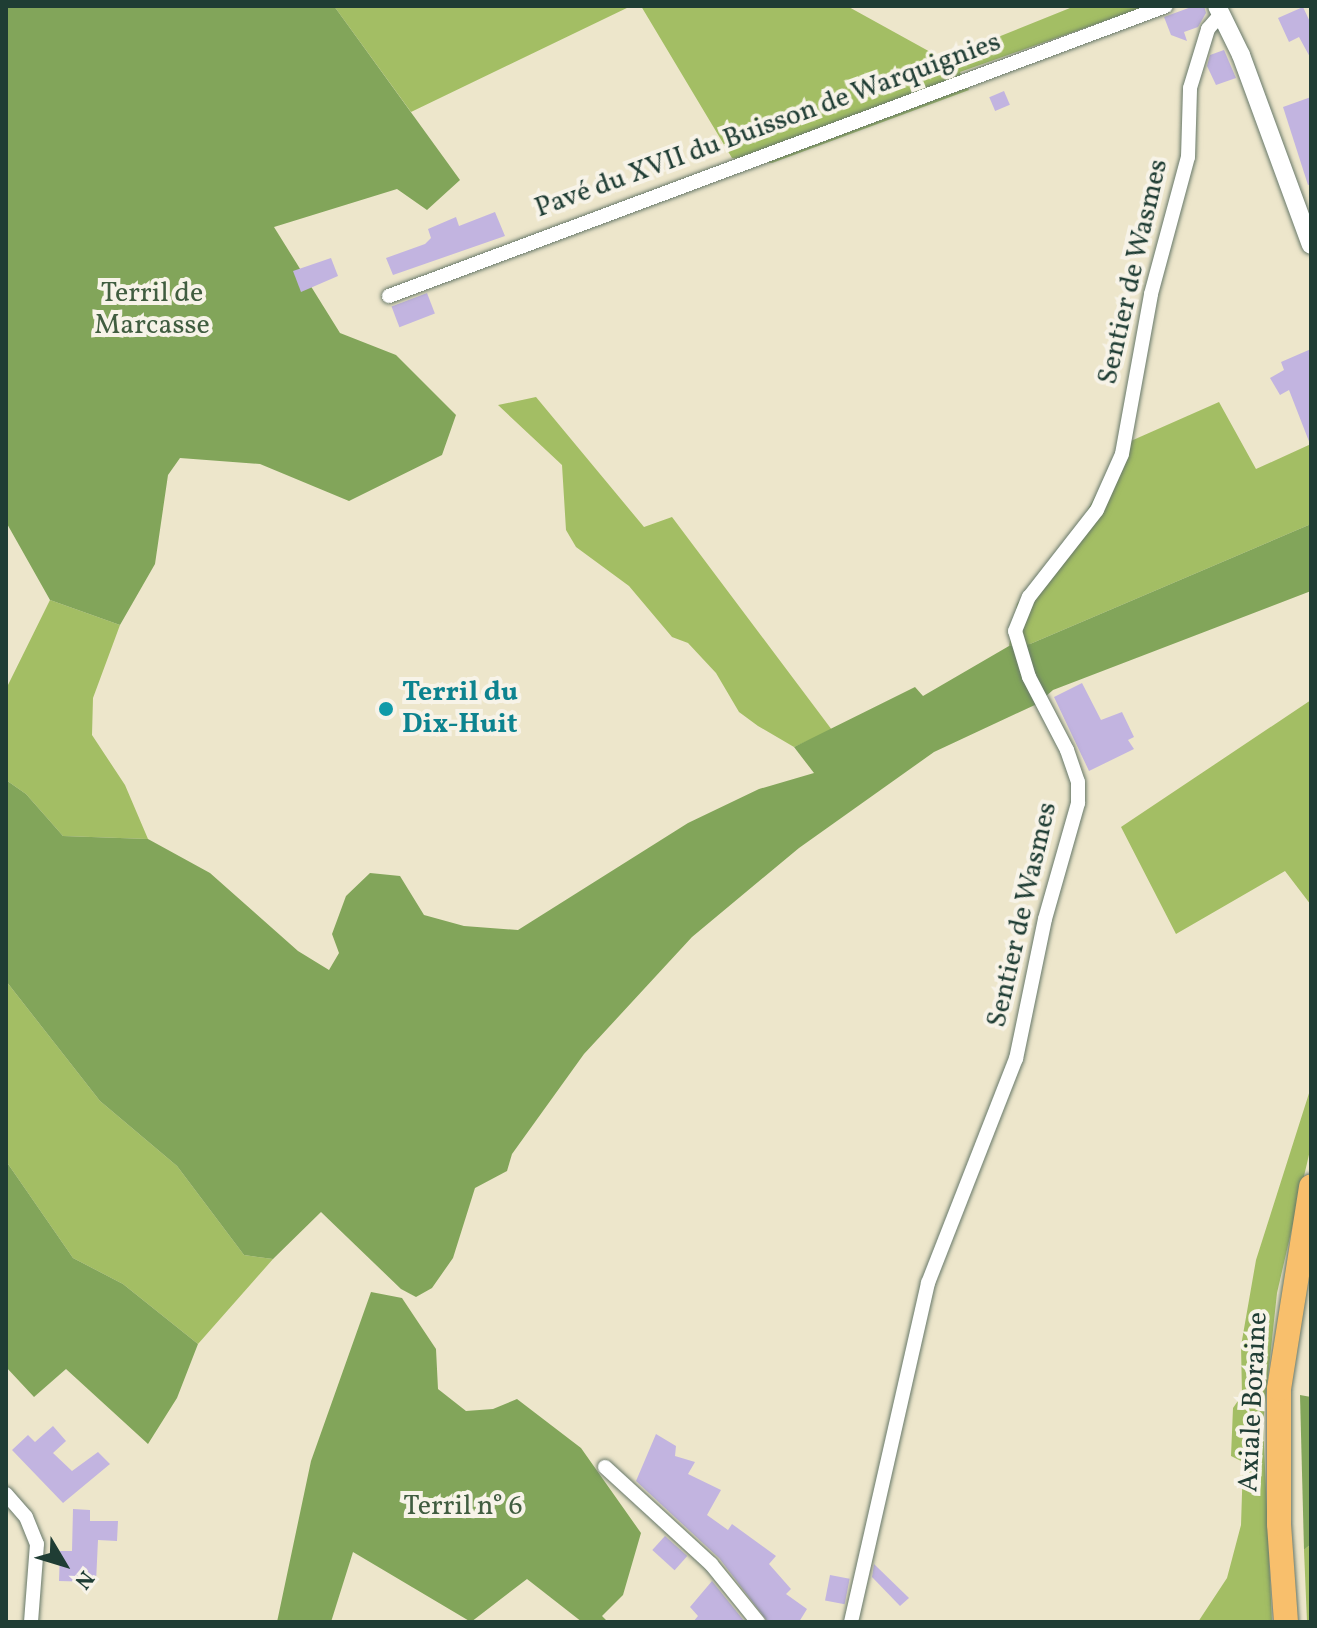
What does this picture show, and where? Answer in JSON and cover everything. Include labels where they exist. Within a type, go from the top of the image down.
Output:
[{"type":"main road","name":"Axiale Boraine","points":[[1286,1622],[1279,1524],[1279,1389],[1311,1187]]},
{"type":"street","name":"Pavé du XVII du Buisson de Warquignies","points":[[389,296],[1166,6]]},
{"type":"street","points":[[1219,10],[1282,159],[1311,245]]},
{"type":"street","name":"Sentier de Wasmes","points":[[851,1622],[928,1283],[1004,1099],[1078,803],[1078,782],[1067,750],[1029,677],[1015,631],[1029,597],[1097,510],[1122,454],[1151,294],[1188,157],[1193,77],[1208,29],[1219,10]]},
{"type":"street","points":[[605,1467],[711,1564],[758,1622]]},
{"type":"street","points":[[6,1494],[26,1517],[37,1544],[31,1622]]},
{"type":"green space","name":"Terril de Marcasse","points":[[6,6],[334,6],[460,180],[427,210],[397,189],[274,227],[340,333],[396,355],[456,415],[442,455],[349,501],[260,464],[180,458],[168,475],[155,564],[120,625],[50,600],[6,522]]},
{"type":"green space","points":[[334,6],[465,7],[631,6],[411,112]]},
{"type":"green space","points":[[641,6],[847,6],[943,59],[1075,6],[1147,6],[960,72],[969,90],[772,163],[732,158]]},
{"type":"green space","points":[[536,397],[644,527],[672,517],[832,730],[794,747],[758,726],[739,712],[716,673],[688,643],[672,637],[629,586],[576,547],[566,530],[562,465],[498,405]]},
{"type":"green space","points":[[1219,402],[1256,469],[1311,444],[1311,524],[1030,644],[1009,646],[1017,604],[1086,513],[1124,444]]},
{"type":"green space","points":[[1311,524],[1311,591],[1053,690],[1037,704],[934,752],[799,848],[692,937],[584,1054],[512,1154],[507,1171],[475,1188],[453,1258],[432,1288],[416,1297],[401,1289],[321,1212],[273,1259],[244,1255],[177,1166],[100,1101],[6,981],[6,780],[26,794],[63,836],[148,839],[210,873],[298,951],[329,970],[339,953],[332,934],[346,896],[370,873],[400,876],[424,915],[464,926],[518,930],[688,823],[759,789],[814,773],[794,747],[915,687],[923,696],[1009,646],[1030,644]]},
{"type":"green space","points":[[50,600],[120,625],[93,698],[92,735],[125,785],[148,839],[63,836],[26,794],[6,780],[6,689]]},
{"type":"green space","points":[[1311,700],[1311,905],[1285,871],[1176,934],[1121,827]]},
{"type":"green space","points":[[6,981],[100,1101],[177,1166],[244,1255],[273,1259],[198,1344],[123,1284],[73,1258],[6,1161]]},
{"type":"green space","points":[[1311,1087],[1311,1146],[1277,1293],[1263,1423],[1272,1622],[1198,1622],[1227,1578],[1241,1525],[1243,1462],[1231,1456],[1233,1408],[1242,1395],[1241,1346],[1256,1260]]},
{"type":"green space","points":[[6,1161],[73,1258],[123,1284],[198,1344],[177,1398],[148,1444],[66,1369],[34,1397],[6,1367]]},
{"type":"green space","name":"Terril n° 6","points":[[371,1292],[402,1298],[436,1349],[438,1389],[466,1411],[493,1409],[517,1399],[581,1448],[641,1533],[623,1595],[602,1616],[608,1622],[582,1622],[527,1579],[471,1622],[353,1552],[331,1622],[277,1622],[311,1461]]},
{"type":"green space","points":[[1300,1395],[1311,1397],[1311,1544],[1304,1550]]},
{"type":"green space","points":[[1311,1544],[1311,1622],[1307,1622],[1304,1550]]},
{"type":"building","points":[[1194,6],[1204,6],[1206,13],[1198,27],[1184,32],[1187,41],[1171,35],[1164,17]]},
{"type":"building","points":[[1303,7],[1311,24],[1311,59],[1299,37],[1289,42],[1278,18]]},
{"type":"building","points":[[1224,50],[1236,78],[1216,85],[1207,66],[1210,55]]},
{"type":"building","points":[[1004,91],[1010,105],[995,111],[989,97]]},
{"type":"building","points":[[1311,97],[1311,184],[1308,185],[1283,107]]},
{"type":"building","points":[[495,212],[505,236],[393,275],[386,258],[425,244],[431,238],[428,229],[456,217],[459,226]]},
{"type":"building","points":[[331,258],[338,276],[301,292],[293,271]]},
{"type":"building","points":[[427,293],[435,314],[399,327],[392,307]]},
{"type":"building","points":[[1311,349],[1310,444],[1289,390],[1280,395],[1270,378],[1284,370],[1281,362]]},
{"type":"building","points":[[1082,683],[1101,720],[1122,712],[1134,737],[1128,740],[1134,749],[1089,771],[1054,697]]},
{"type":"building","points":[[53,1426],[66,1441],[53,1453],[72,1471],[98,1452],[110,1464],[63,1503],[12,1450],[28,1435],[35,1442]]},
{"type":"building","points":[[656,1434],[676,1446],[675,1456],[695,1462],[688,1474],[721,1490],[707,1515],[728,1530],[732,1524],[776,1556],[769,1564],[791,1589],[786,1594],[807,1609],[799,1622],[768,1622],[719,1558],[636,1481]]},
{"type":"building","points":[[73,1509],[90,1510],[90,1521],[118,1521],[117,1541],[98,1540],[96,1582],[59,1581],[60,1551],[72,1551]]},
{"type":"building","points":[[665,1536],[687,1556],[675,1570],[652,1550]]},
{"type":"building","points":[[874,1564],[909,1598],[900,1606],[872,1577]]},
{"type":"building","points":[[830,1575],[850,1579],[845,1604],[825,1601]]},
{"type":"building","points":[[712,1581],[745,1622],[693,1622],[698,1616],[690,1607]]},
{"type":"place","name":"Terril du Dix-Huit","points":[[386,709]]}]
